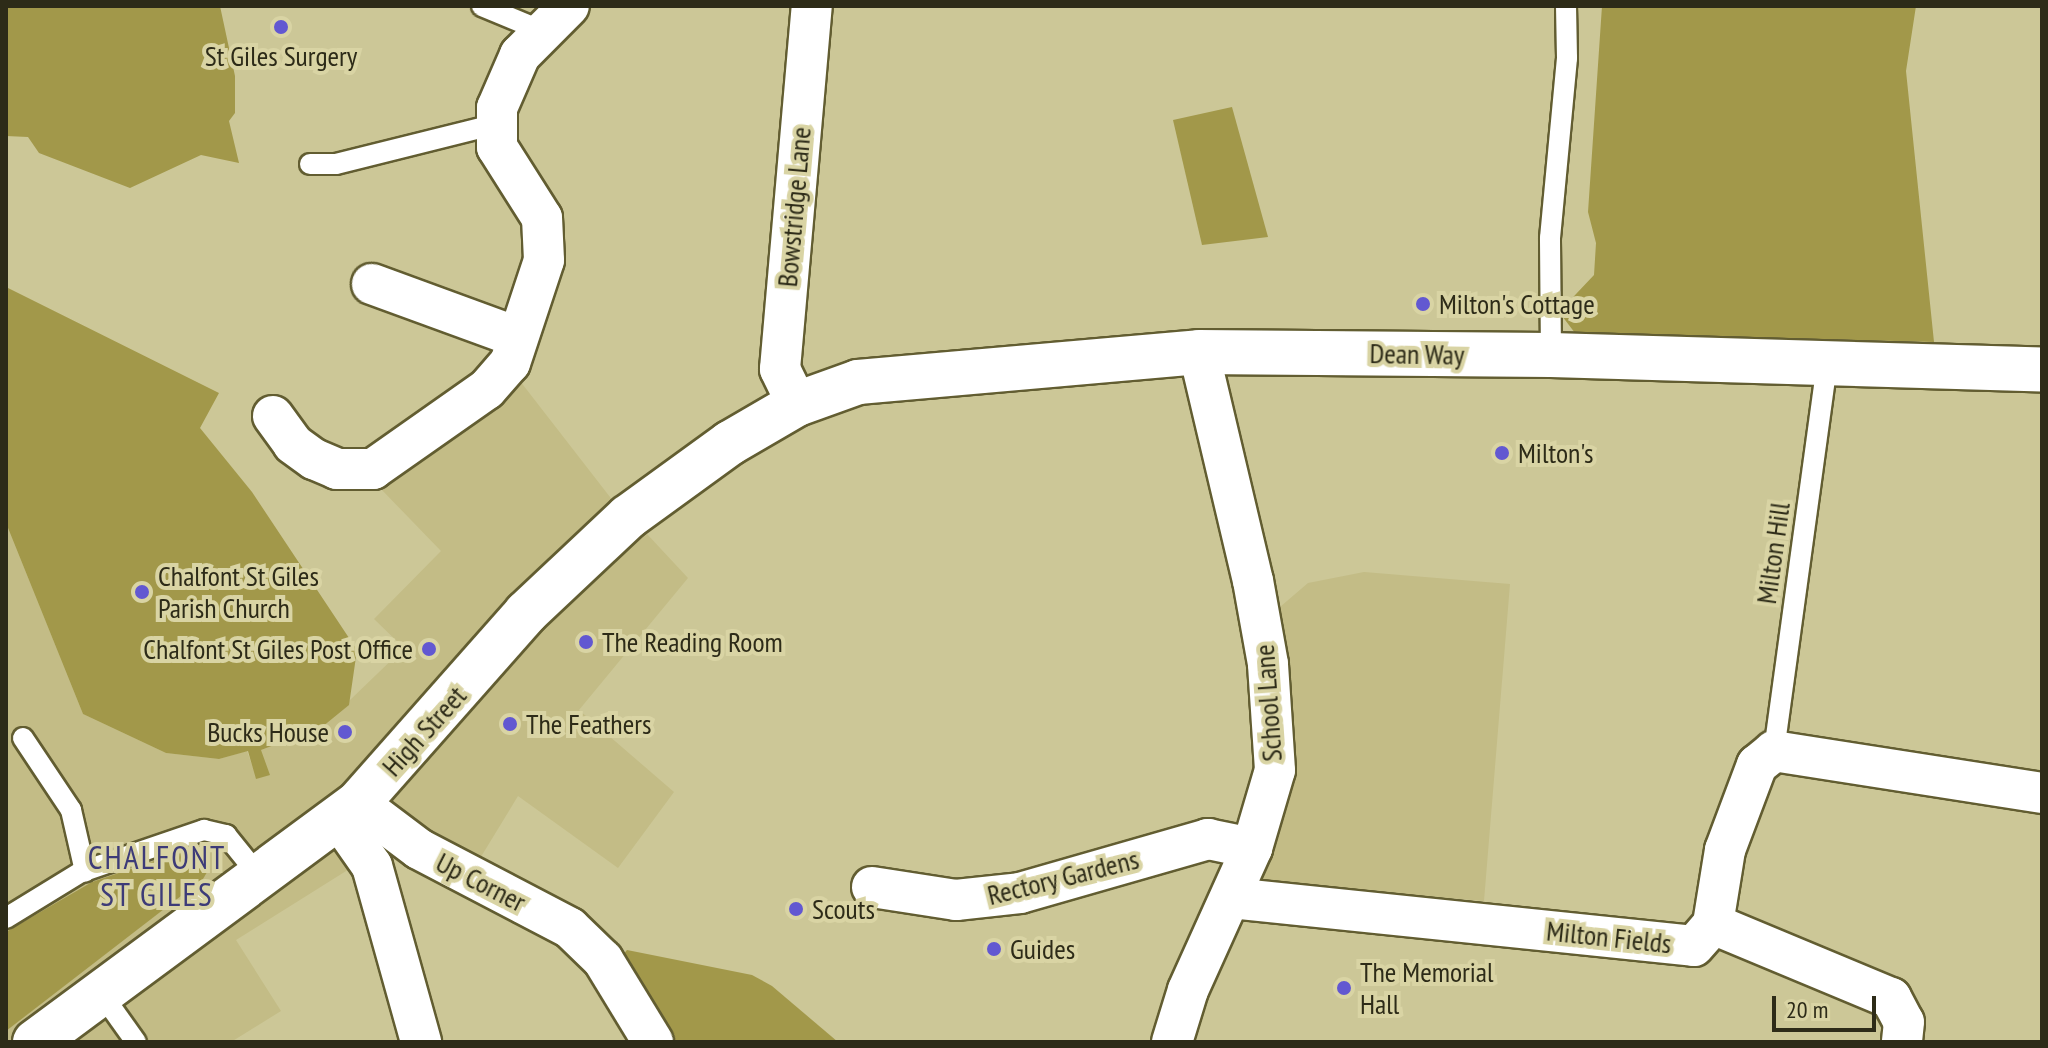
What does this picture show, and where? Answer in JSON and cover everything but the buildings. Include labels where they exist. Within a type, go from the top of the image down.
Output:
[{"type":"street","name":"Bowstridge Lane","points":[[797,404],[780,369],[812,6]]},
{"type":"street","points":[[273,416],[293,444],[314,459],[337,469],[373,469],[487,389],[510,363],[544,260],[542,218],[497,147],[496,124],[506,82],[554,18]]},
{"type":"street","points":[[372,284],[517,337]]},
{"type":"street","name":"Dean Way","points":[[797,404],[858,382],[1199,352],[1472,368],[1551,355],[2042,370]]},
{"type":"street","name":"School Lane","points":[[1172,1042],[1188,990],[1252,848],[1275,770],[1268,664],[1199,352]]},
{"type":"street","name":"High Street","points":[[35,1042],[349,811],[579,560],[628,517],[730,443],[797,404]]},
{"type":"street","points":[[1774,751],[2042,793]]},
{"type":"street","name":"Milton Fields","points":[[1231,898],[1694,946],[1713,924],[1725,850],[1757,765],[1774,751]]},
{"type":"street","points":[[349,811],[372,866],[421,1042]]},
{"type":"street","name":"Up Corner","points":[[349,811],[570,928],[603,960],[653,1042]]},
{"type":"street","name":"Rectory Gardens","points":[[872,887],[956,900],[1020,893],[1208,839],[1252,848]]},
{"type":"street","points":[[1713,924],[1891,998],[1904,1022],[1902,1042]]},
{"type":"lane","points":[[482,6],[554,18]]},
{"type":"lane","points":[[1551,355],[1550,238],[1567,58],[1566,6]]},
{"type":"lane","points":[[310,164],[336,164],[496,124]]},
{"type":"lane","name":"Milton Hill","points":[[1774,751],[1827,362]]},
{"type":"lane","points":[[23,738],[71,810],[85,871]]},
{"type":"lane","points":[[6,918],[85,871],[204,830],[226,835],[260,877]]},
{"type":"lane","points":[[101,993],[136,1042]]},
{"type":"shaded area","points":[[6,6],[220,6],[235,76],[235,113],[229,121],[239,163],[201,155],[130,188],[39,153],[28,137],[6,136]]},
{"type":"shaded area","points":[[1602,6],[1916,6],[1906,71],[1934,342],[1575,333],[1559,312],[1594,275],[1596,243],[1588,212]]},
{"type":"shaded area","points":[[1232,107],[1268,237],[1202,245],[1173,120]]},
{"type":"shaded area","points":[[6,287],[219,393],[200,428],[252,492],[357,650],[349,705],[322,727],[261,750],[270,775],[256,779],[248,751],[219,759],[166,753],[83,714],[6,523]]},
{"type":"shaded area","points":[[520,381],[641,537],[647,534],[688,578],[579,710],[674,792],[618,868],[518,796],[479,860],[378,851],[236,940],[281,1011],[231,1042],[6,1042],[6,523],[83,714],[166,753],[219,759],[247,751],[257,779],[261,750],[322,727],[404,648],[374,619],[441,551],[380,488]]},
{"type":"shaded area","points":[[1364,572],[1510,584],[1484,901],[1257,882],[1286,781],[1280,607],[1308,583]]},
{"type":"shaded area","points":[[199,846],[210,867],[203,879],[6,1031],[6,932],[92,882]]},
{"type":"shaded area","points":[[627,950],[752,975],[772,986],[838,1042],[669,1042],[621,957]]},
{"type":"place","name":"St Giles Surgery","points":[[281,27]]},
{"type":"place","name":"Milton's Cottage","points":[[1423,304]]},
{"type":"place","name":"Milton's","points":[[1502,453]]},
{"type":"place","name":"Chalfont St Giles Parish Church","points":[[142,592]]},
{"type":"place","name":"The Reading Room","points":[[586,642]]},
{"type":"place","name":"Chalfont St Giles Post Office","points":[[429,649]]},
{"type":"place","name":"The Feathers","points":[[510,724]]},
{"type":"place","name":"Bucks House","points":[[345,732]]},
{"type":"place","name":"Scouts","points":[[796,909]]},
{"type":"place","name":"Guides","points":[[994,949]]},
{"type":"place","name":"The Memorial Hall","points":[[1344,988]]},
{"type":"district","name":"CHALFONT ST GILES","points":[[157,876]]}]
